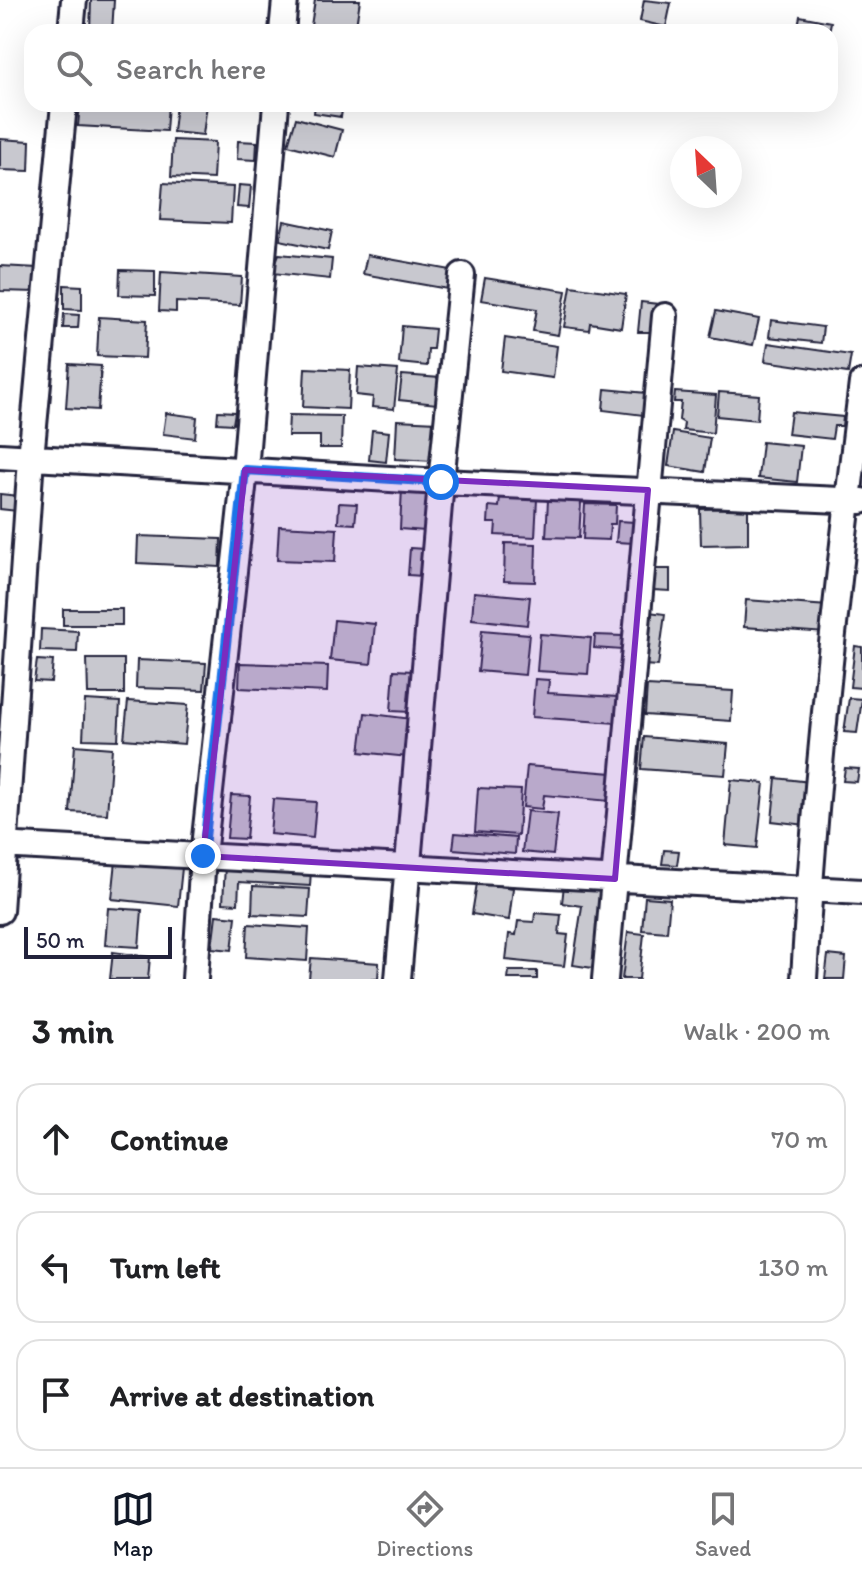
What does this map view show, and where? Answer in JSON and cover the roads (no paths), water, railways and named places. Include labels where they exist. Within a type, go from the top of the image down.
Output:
[{"type":"street","points":[[72,24],[74,0]]},
{"type":"street","points":[[283,24],[285,0]]},
{"type":"street","points":[[0,911],[31,458],[63,112]]},
{"type":"street","points":[[195,979],[203,856],[245,470],[275,112]]},
{"type":"street","points":[[398,979],[462,275]]},
{"type":"street","points":[[605,979],[665,316]]},
{"type":"street","points":[[804,979],[809,890],[855,500],[862,383]]},
{"type":"street","points":[[0,456],[441,482],[855,500]]},
{"type":"street","points":[[3,845],[862,892]]}]
